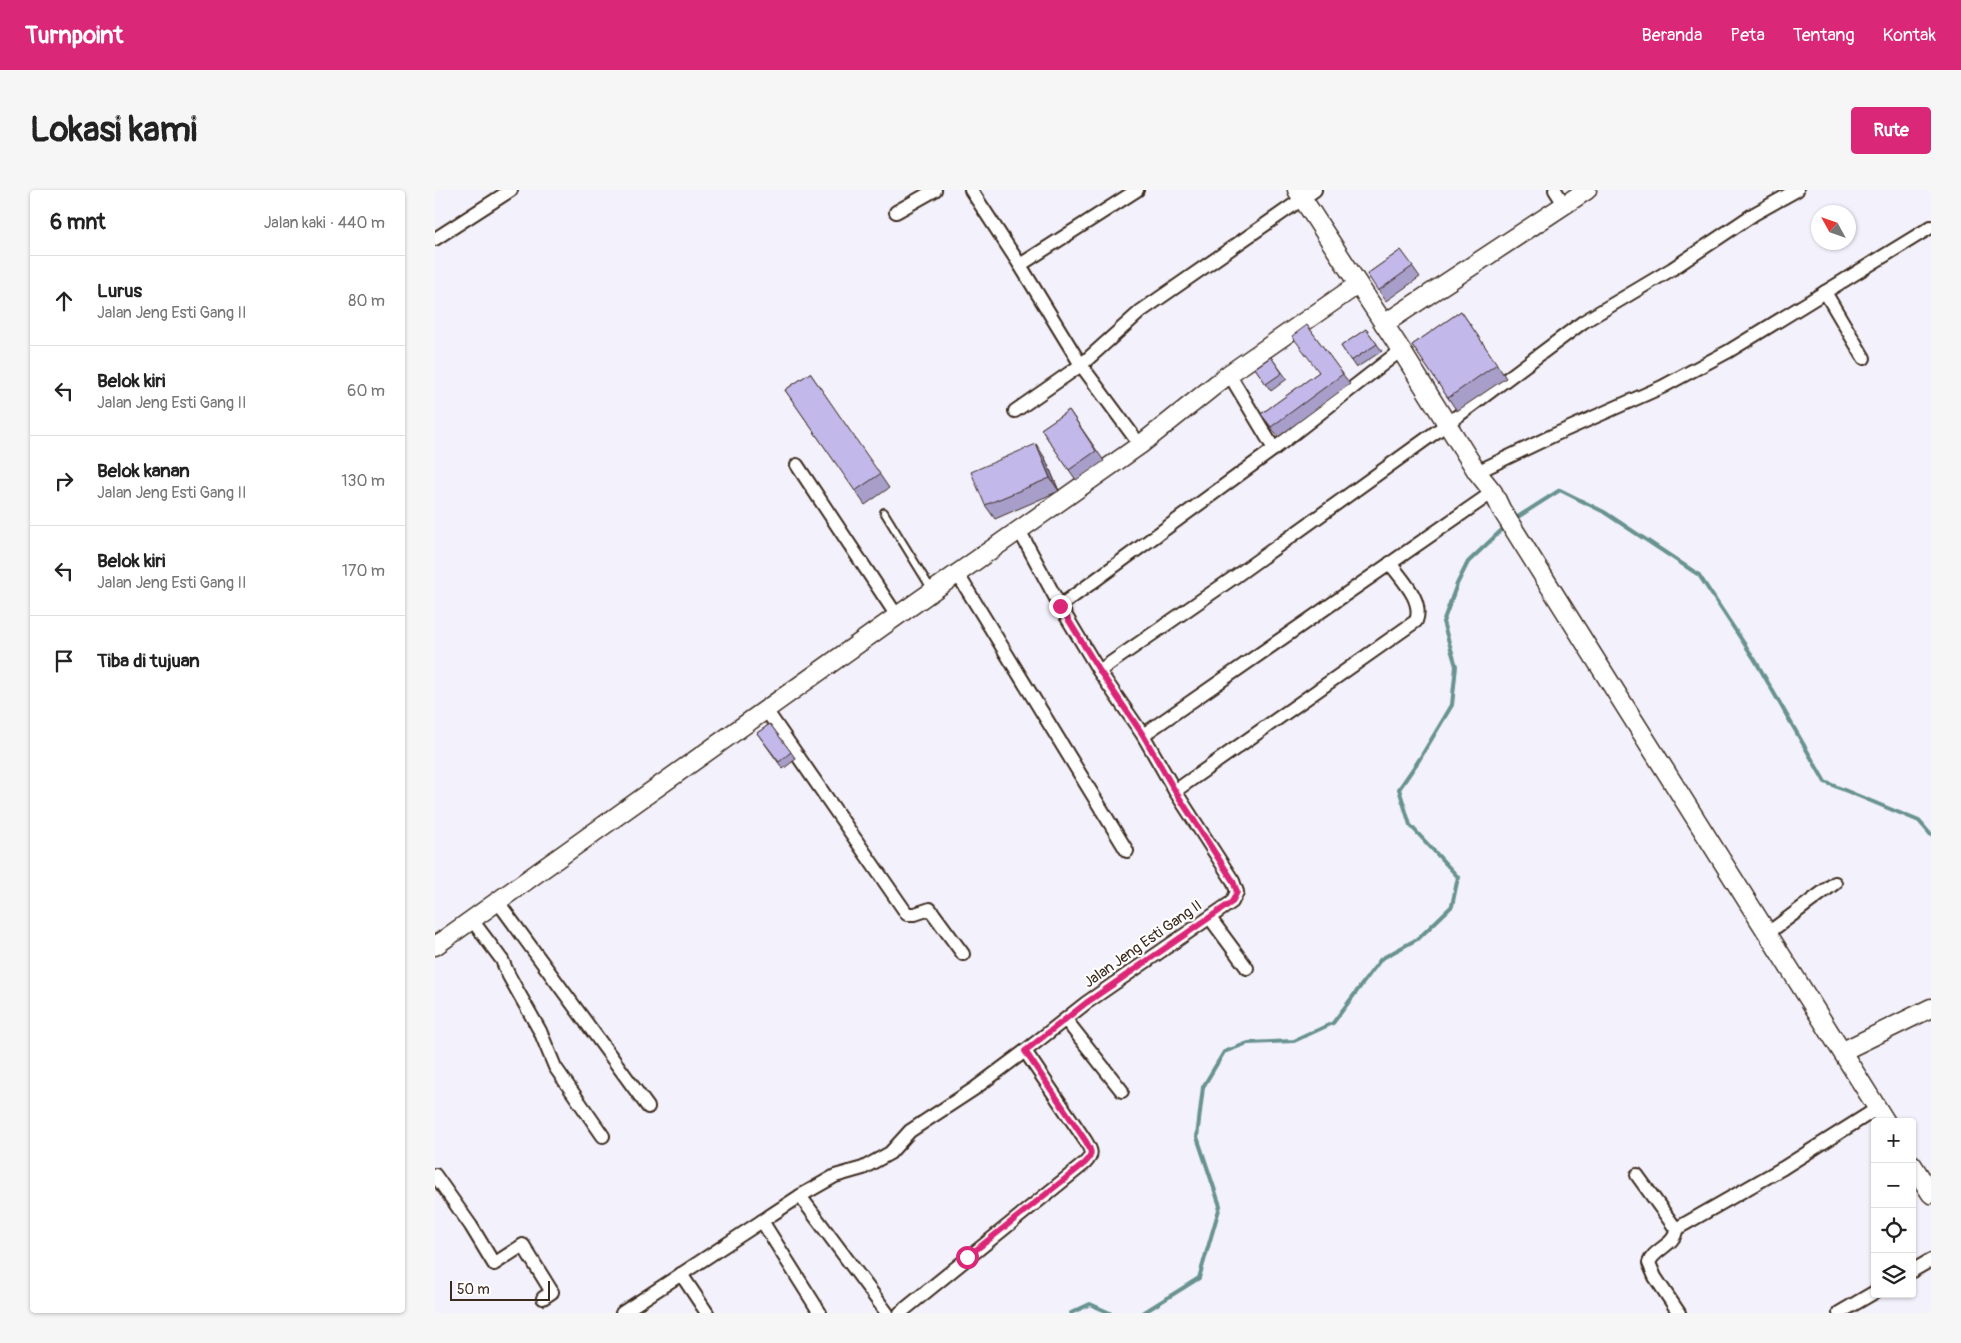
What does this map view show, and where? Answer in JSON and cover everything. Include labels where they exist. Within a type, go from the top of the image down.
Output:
[{"type":"street","points":[[435,239],[511,190]]},
{"type":"street","points":[[896,212],[935,190]]},
{"type":"street","points":[[971,190],[1020,265],[1081,365],[1140,445]]},
{"type":"street","points":[[1020,265],[1137,190]]},
{"type":"street","points":[[1384,324],[1560,197],[1587,190]]},
{"type":"street","points":[[1099,670],[1236,576],[1447,424],[1583,322],[1672,269],[1754,214],[1797,190]]},
{"type":"street","points":[[1015,411],[1081,365],[1141,311],[1305,193],[1357,285],[1401,350],[1477,472],[1493,492],[1515,532],[1882,1115],[1783,1168],[1676,1230],[1674,1237],[1653,1256],[1649,1263],[1655,1277],[1679,1313]]},
{"type":"street","points":[[1477,472],[1662,387],[1729,352],[1931,227]]},
{"type":"street","points":[[435,946],[957,573],[1140,445],[1229,374],[1357,285]]},
{"type":"street","points":[[1825,292],[1864,358]]},
{"type":"street","points":[[1060,606],[1274,449],[1401,350]]},
{"type":"street","points":[[1229,374],[1274,449]]},
{"type":"street","points":[[797,465],[897,616]]},
{"type":"street","points":[[1143,735],[1493,492]]},
{"type":"street","name":"Jalan Jeng Esti Gang II","points":[[622,1313],[800,1196],[835,1176],[863,1168],[890,1153],[910,1131],[973,1089],[1086,1003],[1232,902],[1237,892],[1233,881],[1175,791],[1143,735],[1099,670],[1060,606],[1019,530]]},
{"type":"street","points":[[1175,791],[1416,621],[1418,615],[1414,597],[1390,563]]},
{"type":"street","points":[[957,573],[1127,852]]},
{"type":"street","points":[[766,710],[907,914],[910,915],[930,909],[963,954]]},
{"type":"street","points":[[1768,933],[1835,883]]},
{"type":"street","points":[[498,902],[648,1107]]},
{"type":"street","points":[[1210,918],[1247,968]]},
{"type":"street","points":[[472,920],[502,960],[540,1031],[555,1067],[603,1136]]},
{"type":"street","points":[[1843,1051],[1931,1008]]},
{"type":"street","points":[[1066,1020],[1123,1091]]},
{"type":"street","points":[[900,1313],[1085,1163],[1091,1156],[1085,1140],[1025,1051]]},
{"type":"street","points":[[1916,1170],[1931,1194]]},
{"type":"street","points":[[435,1175],[471,1226],[494,1264],[523,1245],[552,1292],[543,1298]]},
{"type":"street","points":[[1637,1175],[1676,1230]]},
{"type":"street","points":[[800,1196],[887,1313]]},
{"type":"street","points":[[762,1221],[821,1313]]},
{"type":"street","points":[[1916,1269],[1931,1260]]},
{"type":"street","points":[[681,1274],[707,1313]]},
{"type":"street","points":[[1839,1313],[1871,1294]]},
{"type":"lane","points":[[883,512],[933,591]]},
{"type":"building","points":[[1401,250],[1413,266],[1378,291],[1367,274]]},
{"type":"building","points":[[1461,311],[1497,364],[1448,398],[1412,345]]},
{"type":"building","points":[[1307,325],[1343,374],[1271,427],[1261,414],[1319,372],[1292,336]]},
{"type":"building","points":[[1366,329],[1377,344],[1351,361],[1341,346]]},
{"type":"building","points":[[1271,357],[1282,373],[1266,384],[1255,368]]},
{"type":"building","points":[[810,373],[880,474],[855,491],[785,390]]},
{"type":"building","points":[[1069,410],[1096,451],[1069,470],[1041,429]]},
{"type":"building","points":[[1036,444],[1050,478],[985,505],[971,472]]},
{"type":"building","points":[[770,724],[791,752],[779,762],[757,733]]},
{"type":"waterway","points":[[1513,520],[1560,490],[1604,512],[1699,575],[1755,660],[1825,782],[1919,821],[1931,835]]},
{"type":"waterway","points":[[1143,1313],[1199,1278],[1220,1206],[1197,1137],[1203,1087],[1224,1052],[1248,1043],[1294,1041],[1333,1023],[1381,959],[1419,938],[1452,906],[1458,877],[1410,825],[1399,789],[1452,705],[1456,666],[1443,622],[1457,584],[1468,562],[1506,526]]},
{"type":"waterway","points":[[1071,1313],[1090,1304],[1110,1313]]},
{"type":"route","points":[[967,1257],[1085,1163],[1091,1156],[1085,1140],[1025,1051],[1086,1003],[1232,902],[1237,892],[1233,881],[1175,791],[1143,735],[1105,676],[1099,670],[1060,606]]}]
